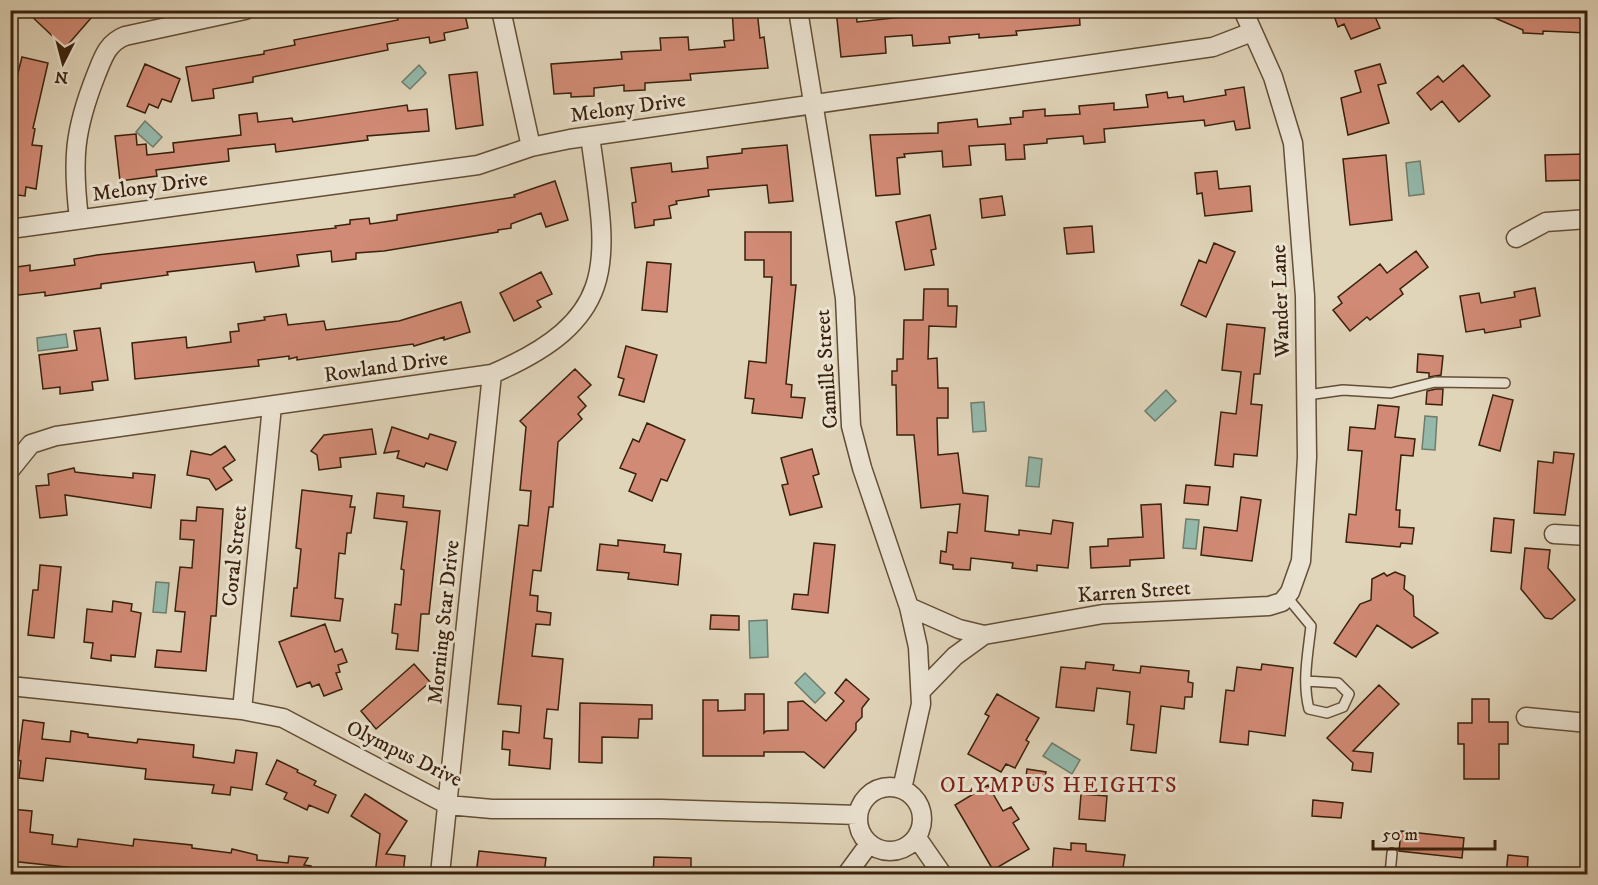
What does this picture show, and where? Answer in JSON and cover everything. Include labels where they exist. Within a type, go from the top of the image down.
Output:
[{"type":"street","points":[[80,219],[74,170],[77,134],[81,113],[110,46],[125,36],[245,10]]},
{"type":"street","points":[[501,10],[531,147]]},
{"type":"street","name":"Camille Street","points":[[798,10],[845,298],[852,426],[862,468],[909,607],[918,647],[922,690],[913,750],[902,789]]},
{"type":"street","name":"Wander Lane","points":[[1243,10],[1273,77],[1296,157],[1307,395],[1301,561],[1294,585],[1287,597]]},
{"type":"street","name":"Melony Drive","points":[[10,229],[478,165],[531,147],[590,136],[1214,47],[1252,32]]},
{"type":"street","name":"Rowland Drive","points":[[10,470],[31,444],[42,439],[492,374],[520,362],[572,327],[585,310],[594,291],[603,246],[590,136]]},
{"type":"street","points":[[1516,238],[1546,222],[1587,219]]},
{"type":"street","name":"Morning Star Drive","points":[[440,874],[492,374]]},
{"type":"street","name":"Coral Street","points":[[242,710],[272,406]]},
{"type":"street","points":[[1554,534],[1587,536]]},
{"type":"street","name":"Karren Street","points":[[909,607],[959,629],[984,635],[1103,614],[1269,606],[1287,597]]},
{"type":"street","name":"Karren Street","points":[[922,690],[955,656],[984,635]]},
{"type":"street","name":"Olympus Drive","points":[[10,686],[242,710],[283,718],[448,805],[492,810],[661,809],[858,816]]},
{"type":"street","points":[[1526,717],[1587,723]]},
{"type":"street","points":[[882,788],[902,789],[917,801],[921,810],[923,820],[917,838],[899,850],[879,849],[869,844],[862,836],[858,816],[866,798],[873,791],[882,788]]},
{"type":"street","points":[[917,838],[942,874]]},
{"type":"street","points":[[847,874],[869,844]]},
{"type":"lane","points":[[1307,395],[1343,390],[1391,393],[1434,382],[1505,383]]},
{"type":"lane","points":[[1287,597],[1311,626],[1304,692],[1309,709],[1326,713],[1342,707],[1349,694],[1338,683],[1306,681]]},
{"type":"lane","points":[[1390,874],[1392,853]]},
{"type":"shaded area","points":[[419,65],[426,73],[410,89],[402,82]]},
{"type":"shaded area","points":[[145,121],[162,137],[153,147],[136,132]]},
{"type":"shaded area","points":[[1420,161],[1424,194],[1409,196],[1406,163]]},
{"type":"shaded area","points":[[66,334],[68,347],[38,351],[37,338]]},
{"type":"shaded area","points":[[1166,390],[1176,401],[1155,421],[1145,411]]},
{"type":"shaded area","points":[[984,402],[986,431],[973,432],[971,403]]},
{"type":"shaded area","points":[[1425,416],[1437,417],[1435,450],[1422,449]]},
{"type":"shaded area","points":[[1029,457],[1042,459],[1039,487],[1026,486]]},
{"type":"shaded area","points":[[1186,519],[1199,520],[1196,549],[1183,548]]},
{"type":"shaded area","points":[[156,582],[169,583],[166,613],[153,612]]},
{"type":"shaded area","points":[[767,620],[768,657],[750,658],[749,621]]},
{"type":"shaded area","points":[[805,673],[825,693],[815,703],[795,683]]},
{"type":"shaded area","points":[[1052,743],[1080,760],[1072,774],[1043,756]]},
{"type":"building","points":[[25,10],[98,10],[65,48]]},
{"type":"building","points":[[424,10],[464,10],[468,28],[444,33],[445,40],[430,43],[429,37],[387,44],[388,50],[253,77],[253,82],[213,89],[214,98],[192,101],[186,67],[264,54],[264,51],[295,45],[294,40],[398,20],[397,15]]},
{"type":"building","points":[[732,10],[757,10],[760,38],[764,37],[768,68],[690,74],[691,80],[645,83],[645,90],[624,91],[624,85],[594,88],[594,96],[571,97],[571,93],[554,94],[551,64],[622,59],[621,52],[661,50],[660,38],[688,37],[689,50],[725,47],[724,41],[734,40]]},
{"type":"building","points":[[836,10],[856,10],[857,22],[967,10],[1079,10],[1080,25],[1016,31],[1017,35],[979,38],[979,34],[949,37],[950,43],[913,46],[912,35],[885,37],[886,53],[841,57]]},
{"type":"building","points":[[1332,10],[1376,10],[1366,15],[1374,14],[1380,28],[1351,39],[1344,24],[1338,27]]},
{"type":"building","points":[[1476,10],[1587,10],[1587,33],[1543,31],[1543,34],[1523,33],[1523,30]]},
{"type":"building","points":[[22,57],[48,63],[33,128],[35,129],[32,145],[42,146],[36,189],[26,187],[25,196],[10,194],[10,104]]},
{"type":"building","points":[[145,64],[180,79],[171,102],[162,99],[158,108],[149,104],[145,113],[127,106]]},
{"type":"building","points":[[1380,64],[1386,83],[1378,85],[1389,123],[1348,135],[1341,98],[1361,92],[1355,71]]},
{"type":"building","points":[[1463,65],[1490,96],[1459,122],[1442,101],[1431,110],[1417,93],[1438,76],[1443,82]]},
{"type":"building","points":[[477,72],[483,125],[456,129],[449,75]]},
{"type":"building","points":[[1244,87],[1250,128],[1236,130],[1234,121],[1205,126],[1204,120],[1104,129],[1105,142],[1084,144],[1083,136],[1047,139],[1047,143],[1024,145],[1025,159],[1006,160],[1005,144],[969,146],[971,165],[943,167],[942,151],[904,154],[905,157],[897,158],[900,194],[876,196],[870,135],[938,133],[938,123],[977,119],[978,127],[1011,124],[1010,118],[1023,117],[1023,111],[1045,109],[1045,116],[1080,114],[1079,106],[1114,103],[1114,110],[1148,107],[1146,95],[1167,92],[1168,98],[1183,96],[1184,102],[1226,95],[1225,90]]},
{"type":"building","points":[[407,105],[408,111],[427,109],[429,131],[367,136],[368,140],[276,152],[275,144],[228,149],[229,161],[156,170],[157,176],[120,181],[115,136],[136,134],[137,145],[146,144],[147,155],[174,152],[173,143],[241,135],[239,115],[257,113],[258,122],[292,118],[293,122]]},
{"type":"building","points":[[787,145],[793,201],[769,203],[767,185],[708,190],[709,196],[676,201],[677,204],[669,206],[671,218],[654,220],[654,225],[635,228],[632,203],[636,202],[631,168],[671,163],[672,172],[708,168],[707,157],[742,153],[742,149]]},
{"type":"building","points":[[1587,154],[1587,180],[1546,181],[1545,155]]},
{"type":"building","points":[[1386,155],[1392,220],[1350,225],[1343,159]]},
{"type":"building","points":[[1217,171],[1219,189],[1250,186],[1252,211],[1205,216],[1202,193],[1197,194],[1195,173]]},
{"type":"building","points":[[555,181],[568,220],[546,227],[541,213],[511,224],[511,228],[498,230],[498,232],[384,251],[356,253],[356,259],[332,262],[331,251],[297,255],[299,266],[256,272],[254,262],[167,272],[168,275],[101,284],[101,288],[45,296],[45,292],[10,296],[10,268],[30,265],[30,271],[75,265],[74,259],[97,255],[336,228],[335,226],[350,224],[350,220],[369,218],[370,224],[397,220],[397,215],[515,197],[514,195]]},
{"type":"building","points":[[1002,196],[1005,215],[982,218],[980,199]]},
{"type":"building","points":[[930,215],[936,249],[931,250],[934,265],[905,270],[896,222]]},
{"type":"building","points":[[1092,226],[1094,252],[1067,254],[1064,228]]},
{"type":"building","points":[[745,232],[791,232],[791,285],[796,285],[786,384],[792,385],[791,397],[805,398],[802,418],[752,413],[754,399],[745,398],[749,361],[766,363],[772,277],[764,277],[764,260],[745,260]]},
{"type":"building","points":[[1214,243],[1235,252],[1206,317],[1181,305],[1199,260],[1206,263]]},
{"type":"building","points":[[1416,251],[1428,267],[1400,289],[1403,294],[1370,320],[1367,317],[1350,331],[1333,310],[1342,303],[1338,297],[1380,264],[1387,273]]},
{"type":"building","points":[[647,262],[671,264],[667,312],[642,310]]},
{"type":"building","points":[[541,272],[552,294],[537,301],[541,307],[514,321],[500,293]]},
{"type":"building","points":[[1535,288],[1540,316],[1520,320],[1521,327],[1485,333],[1484,329],[1466,332],[1460,296],[1479,293],[1481,303],[1515,297],[1514,292]]},
{"type":"building","points":[[924,289],[948,289],[948,306],[957,306],[956,327],[929,326],[928,359],[937,358],[938,388],[948,388],[948,418],[937,418],[938,455],[958,453],[963,493],[988,496],[985,531],[1019,535],[1019,530],[1051,534],[1053,520],[1073,523],[1068,568],[1037,565],[1037,571],[1012,568],[1013,563],[971,558],[970,570],[953,569],[953,565],[940,563],[941,551],[946,552],[948,532],[957,533],[960,504],[921,508],[914,435],[897,435],[896,385],[892,385],[892,371],[897,371],[897,359],[903,359],[904,320],[923,320]]},
{"type":"building","points":[[461,302],[470,332],[444,340],[444,337],[414,346],[413,344],[297,360],[297,357],[289,359],[289,356],[258,360],[259,366],[135,379],[132,343],[186,337],[187,348],[231,342],[230,332],[239,331],[238,324],[265,320],[264,317],[286,314],[288,325],[324,321],[326,330],[399,321]]},
{"type":"building","points":[[1227,324],[1265,328],[1260,374],[1254,374],[1251,404],[1262,405],[1257,456],[1234,454],[1233,467],[1215,465],[1221,412],[1236,414],[1241,372],[1222,370]]},
{"type":"building","points":[[100,328],[108,380],[92,382],[93,390],[60,394],[60,387],[43,389],[39,355],[77,350],[74,331]]},
{"type":"building","points":[[626,346],[657,355],[644,402],[619,395],[624,379],[618,377]]},
{"type":"building","points":[[1418,354],[1443,356],[1441,375],[1429,377],[1429,373],[1417,372]]},
{"type":"building","points":[[575,369],[591,385],[578,397],[586,406],[578,414],[582,419],[558,442],[553,507],[549,507],[541,571],[533,570],[530,595],[538,596],[537,611],[551,613],[550,625],[536,624],[532,656],[563,659],[558,710],[547,709],[544,738],[552,739],[550,769],[509,765],[510,750],[502,749],[503,731],[519,733],[521,706],[498,704],[519,525],[528,526],[531,491],[520,490],[526,427],[520,421]]},
{"type":"building","points":[[1443,389],[1442,405],[1426,404],[1427,391]]},
{"type":"building","points":[[1493,395],[1513,400],[1500,451],[1479,445]]},
{"type":"building","points":[[1378,405],[1399,407],[1395,437],[1415,439],[1413,456],[1401,455],[1396,510],[1400,510],[1399,527],[1414,528],[1412,544],[1401,543],[1400,547],[1346,542],[1349,514],[1356,515],[1362,451],[1348,450],[1350,427],[1375,429]]},
{"type":"building","points":[[647,423],[685,440],[667,481],[661,479],[652,501],[629,491],[636,474],[620,468],[633,439],[639,442]]},
{"type":"building","points":[[392,427],[428,439],[430,434],[456,442],[447,470],[426,463],[424,467],[397,458],[399,451],[384,453]]},
{"type":"building","points":[[372,429],[376,454],[340,458],[341,467],[319,470],[317,455],[311,451],[324,435]]},
{"type":"building","points":[[225,446],[235,460],[223,468],[232,480],[216,490],[209,479],[187,475],[191,451],[211,455]]},
{"type":"building","points":[[812,449],[819,474],[813,476],[822,507],[790,515],[782,485],[788,484],[781,458]]},
{"type":"building","points":[[1554,452],[1574,454],[1565,515],[1534,513],[1538,461],[1553,463]]},
{"type":"building","points":[[74,468],[75,472],[133,478],[133,473],[155,475],[151,508],[65,495],[67,515],[40,518],[36,486],[49,485],[48,474]]},
{"type":"building","points":[[1186,485],[1210,487],[1208,505],[1184,503]]},
{"type":"building","points":[[302,490],[352,496],[350,507],[355,507],[351,533],[347,533],[345,554],[339,553],[335,598],[343,599],[340,621],[291,616],[294,588],[297,588],[301,549],[296,548]]},
{"type":"building","points":[[377,493],[404,496],[403,507],[440,511],[429,614],[421,614],[418,651],[396,649],[398,634],[392,633],[395,604],[401,605],[404,570],[401,569],[407,522],[374,518]]},
{"type":"building","points":[[1241,497],[1261,500],[1252,561],[1201,555],[1204,527],[1237,531]]},
{"type":"building","points":[[1161,504],[1164,558],[1130,560],[1130,566],[1091,568],[1090,547],[1108,546],[1108,539],[1143,537],[1141,505]]},
{"type":"building","points":[[197,507],[223,509],[216,616],[211,616],[206,671],[155,667],[157,650],[181,652],[185,612],[175,611],[180,567],[192,568],[194,540],[180,539],[181,520],[196,521]]},
{"type":"building","points":[[1494,518],[1514,520],[1511,553],[1491,551]]},
{"type":"building","points":[[618,540],[665,545],[664,552],[681,554],[678,585],[628,579],[629,573],[597,570],[600,544],[618,546]]},
{"type":"building","points":[[814,543],[835,545],[828,613],[792,609],[794,594],[808,595]]},
{"type":"building","points":[[1525,548],[1550,550],[1548,568],[1575,600],[1552,619],[1545,618],[1521,589]]},
{"type":"building","points":[[40,565],[61,567],[54,638],[28,635],[33,590],[38,590]]},
{"type":"building","points":[[1395,572],[1405,576],[1404,589],[1413,596],[1414,616],[1438,633],[1412,648],[1377,625],[1356,657],[1334,643],[1360,604],[1371,600],[1372,579],[1384,573],[1387,576]]},
{"type":"building","points":[[113,601],[132,604],[131,611],[141,613],[135,657],[111,655],[111,661],[91,658],[93,643],[84,642],[87,609],[112,612]]},
{"type":"building","points":[[711,615],[739,616],[739,630],[710,629]]},
{"type":"building","points":[[325,624],[335,652],[342,649],[347,662],[338,665],[340,672],[336,673],[342,689],[324,696],[319,684],[312,687],[310,682],[297,687],[279,642]]},
{"type":"building","points":[[1086,662],[1114,665],[1113,670],[1140,673],[1141,666],[1189,671],[1188,682],[1193,683],[1192,697],[1185,697],[1184,709],[1161,706],[1156,753],[1131,750],[1134,725],[1127,724],[1130,692],[1097,688],[1094,711],[1056,707],[1061,667],[1085,669]]},
{"type":"building","points":[[414,664],[430,682],[376,729],[361,711]]},
{"type":"building","points":[[1262,664],[1293,668],[1285,736],[1249,731],[1248,745],[1220,742],[1226,690],[1234,691],[1237,667],[1261,670]]},
{"type":"building","points":[[846,679],[869,699],[862,708],[862,717],[856,723],[856,730],[824,768],[804,752],[764,752],[764,756],[703,756],[703,700],[718,700],[718,711],[745,710],[745,694],[764,694],[764,733],[788,730],[788,702],[803,701],[826,721],[844,701],[835,693]]},
{"type":"building","points":[[1379,685],[1399,704],[1353,751],[1373,753],[1371,772],[1352,770],[1353,763],[1327,738]]},
{"type":"building","points":[[997,694],[1039,718],[1026,740],[1029,742],[1015,768],[1006,764],[1001,772],[968,754],[989,716],[985,714]]},
{"type":"building","points":[[1472,699],[1489,699],[1489,722],[1508,722],[1508,744],[1499,744],[1499,779],[1464,779],[1464,744],[1458,744],[1458,723],[1472,723]]},
{"type":"building","points":[[580,703],[652,705],[652,719],[639,719],[638,738],[602,737],[602,763],[579,762]]},
{"type":"building","points":[[23,720],[44,723],[42,739],[70,742],[71,731],[88,734],[88,737],[137,743],[138,739],[194,745],[193,757],[234,763],[236,750],[257,753],[252,790],[231,787],[230,795],[212,793],[214,785],[145,779],[146,769],[46,758],[43,781],[19,778],[21,761],[18,760]]},
{"type":"building","points":[[277,760],[316,781],[314,785],[336,795],[328,813],[309,805],[307,810],[284,799],[287,793],[266,784]]},
{"type":"building","points":[[1027,769],[1046,772],[1044,786],[1025,784]]},
{"type":"building","points":[[988,785],[1003,811],[1011,807],[1019,819],[1013,823],[1029,849],[993,870],[955,805]]},
{"type":"building","points":[[365,794],[407,821],[386,854],[405,856],[403,874],[375,874],[380,834],[351,816]]},
{"type":"building","points":[[1081,794],[1107,796],[1105,821],[1079,819]]},
{"type":"building","points":[[1313,800],[1343,803],[1341,818],[1312,816]]},
{"type":"building","points":[[10,809],[32,811],[30,832],[53,835],[52,844],[77,847],[78,839],[133,846],[134,839],[192,845],[192,848],[231,853],[232,849],[257,855],[257,860],[288,863],[289,856],[308,858],[304,865],[311,866],[311,874],[207,874],[169,870],[168,874],[122,873],[10,861]]},
{"type":"building","points":[[1401,831],[1464,838],[1462,858],[1399,851]]},
{"type":"building","points":[[1071,843],[1086,844],[1086,851],[1125,855],[1122,874],[1052,874],[1054,848],[1071,850]]},
{"type":"building","points":[[479,851],[546,858],[544,874],[476,874]]},
{"type":"building","points":[[1508,855],[1528,857],[1527,874],[1506,874]]},
{"type":"building","points":[[654,857],[691,858],[691,874],[653,874]]},
{"type":"district","name":"OLYMPUS HEIGHTS","points":[[1059,785]]}]
